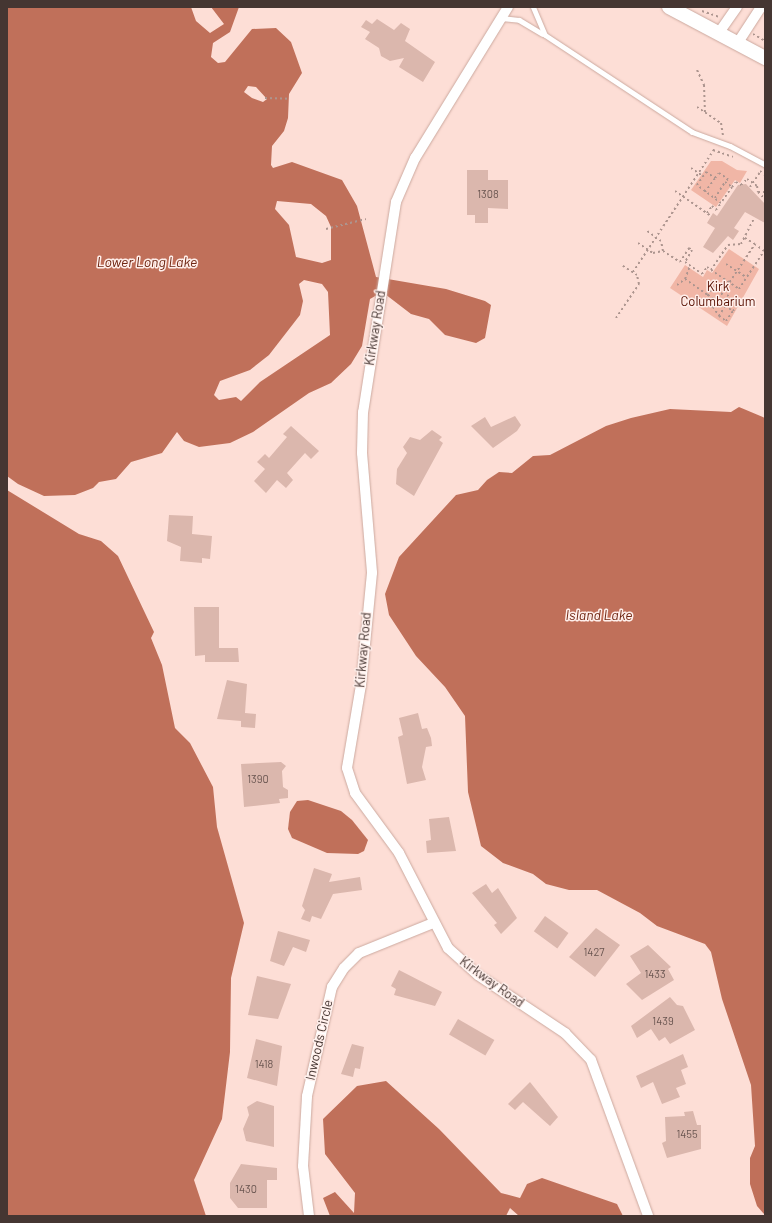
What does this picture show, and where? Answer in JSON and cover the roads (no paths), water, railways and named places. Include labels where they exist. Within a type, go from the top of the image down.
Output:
[{"type":"main road","points":[[669,7],[765,58]]},
{"type":"street","name":"Kirkway Road","points":[[508,7],[406,173],[396,202],[372,351],[361,441],[372,573],[361,679],[347,768],[355,793],[407,867],[432,923],[448,948],[468,967],[560,1028],[584,1050],[598,1072],[648,1216]]},
{"type":"street","points":[[718,34],[737,7]]},
{"type":"street","points":[[737,44],[761,7]]},
{"type":"street","name":"Inwoods Circle","points":[[309,1216],[303,1166],[307,1096],[332,987],[344,968],[359,952],[432,923]]},
{"type":"lane","points":[[533,7],[545,35]]},
{"type":"lane","points":[[501,18],[519,20],[545,35],[692,132],[719,142],[765,165]]},
{"type":"water","name":"Lower Long Lake","points":[[7,7],[191,7],[196,21],[210,33],[224,24],[211,7],[239,7],[230,32],[213,43],[211,57],[218,63],[225,62],[252,29],[276,28],[291,42],[302,73],[289,94],[288,118],[284,131],[272,146],[271,165],[273,168],[292,162],[342,180],[357,206],[376,277],[446,289],[485,301],[491,305],[485,338],[476,343],[445,335],[429,319],[411,314],[385,294],[377,295],[370,299],[362,346],[351,364],[331,383],[309,393],[253,432],[230,443],[199,447],[184,441],[177,432],[162,453],[131,462],[116,479],[99,482],[93,488],[75,495],[44,496],[18,484],[7,476]],"holes":[[[248,86],[256,87],[267,99],[263,102],[252,98],[244,92]],[[277,201],[311,204],[326,216],[331,227],[331,260],[322,263],[296,257],[289,225],[275,209]],[[304,280],[322,284],[328,292],[330,335],[260,382],[241,401],[236,397],[219,400],[214,395],[220,381],[250,370],[269,355],[300,315],[303,301],[299,284]]]},
{"type":"water","name":"Island Lake","points":[[739,407],[765,418],[765,1215],[757,1206],[750,1184],[750,1158],[755,1146],[751,1085],[722,999],[711,952],[705,944],[657,926],[640,913],[597,890],[569,890],[546,884],[533,874],[503,863],[481,846],[468,792],[465,716],[445,687],[416,656],[389,615],[385,594],[399,557],[456,495],[478,490],[487,480],[499,472],[512,473],[533,456],[550,455],[606,426],[631,418],[670,409],[731,412]]},
{"type":"water","points":[[7,490],[79,534],[101,541],[118,556],[154,632],[151,638],[162,665],[175,728],[190,743],[213,787],[217,827],[244,923],[231,978],[230,1052],[222,1119],[194,1180],[206,1216],[7,1216]]},
{"type":"water","points":[[308,800],[341,811],[352,820],[368,840],[364,851],[358,854],[327,853],[292,838],[288,829],[290,812],[297,801]]},
{"type":"water","points":[[386,1081],[439,1129],[501,1193],[520,1198],[527,1184],[542,1178],[617,1204],[623,1216],[519,1216],[510,1208],[506,1216],[330,1216],[323,1198],[335,1192],[354,1213],[355,1193],[325,1154],[323,1119],[357,1086]]},
{"type":"park label","name":"Kirk Columbarium","points":[[718,294]]}]
